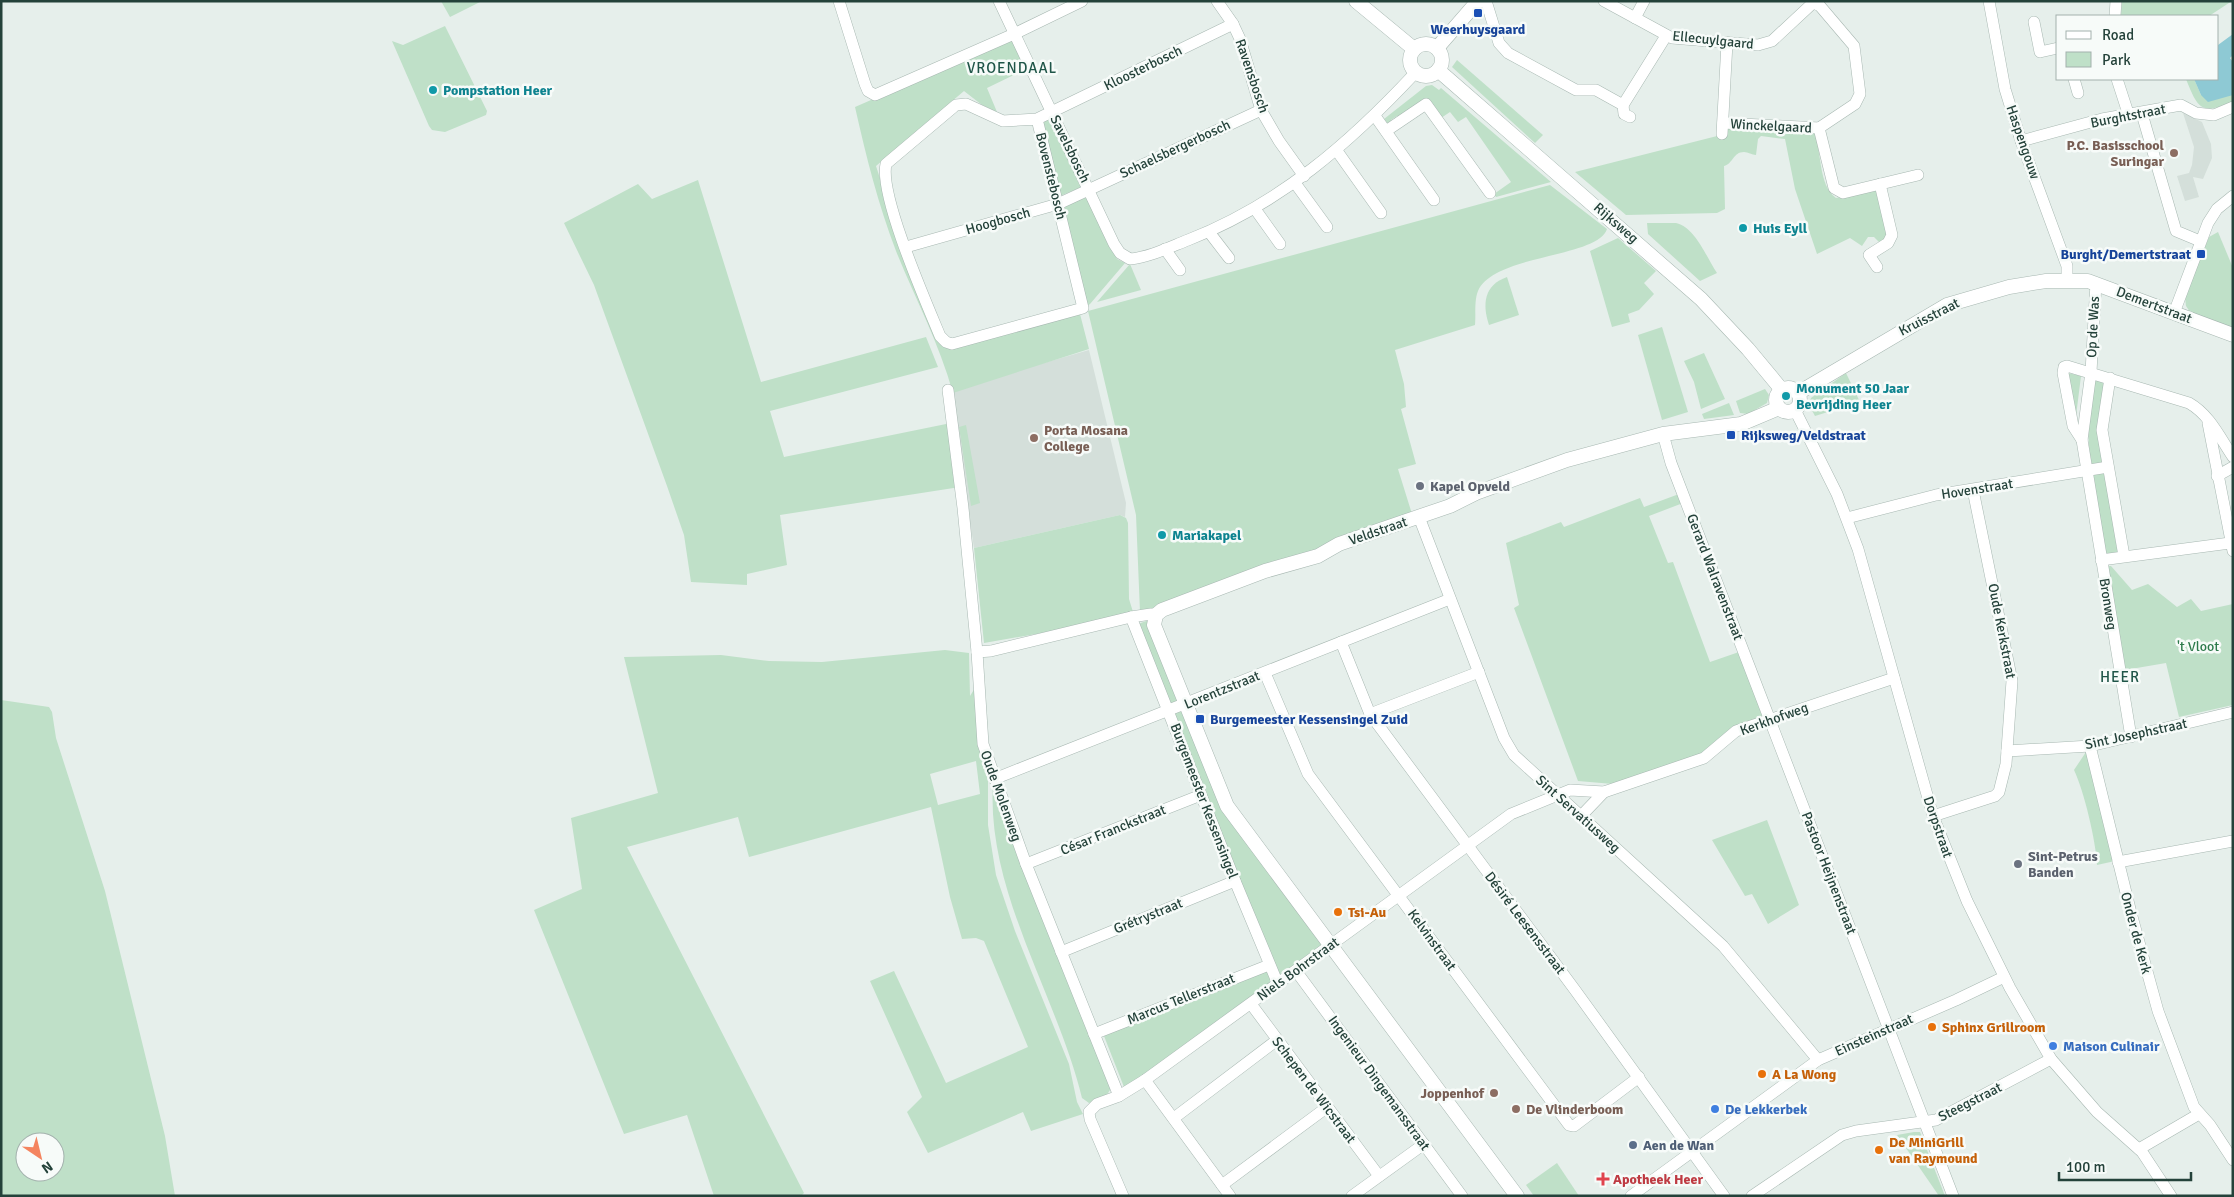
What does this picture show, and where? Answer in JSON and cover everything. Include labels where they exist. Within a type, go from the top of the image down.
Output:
[{"type":"street","name":"Savelsbosch","points":[[999,1],[1120,253],[1130,258],[1138,258],[1209,232],[1255,209],[1300,180],[1337,151],[1375,116],[1416,72]]},
{"type":"street","points":[[842,2],[865,84],[868,91],[875,95],[1014,34],[1082,1]]},
{"type":"street","name":"Ravensbosch","points":[[1217,1],[1240,38],[1261,110],[1300,180]]},
{"type":"street","points":[[1356,1],[1414,49]]},
{"type":"street","points":[[1437,48],[1479,1],[1499,43],[1508,53],[1576,90],[1596,90],[1623,105]]},
{"type":"street","name":"Ellecuylgaard","points":[[1604,1],[1666,36],[1677,39],[1758,45],[1768,42],[1815,2]]},
{"type":"street","points":[[1634,18],[1644,1]]},
{"type":"street","name":"Haspengouw","points":[[1989,1],[2005,89],[2021,141],[2071,280]]},
{"type":"street","points":[[2116,1],[2116,15]]},
{"type":"street","points":[[1815,2],[1854,46],[1860,94],[1855,104],[1819,128],[1835,190],[1843,193],[1918,175]]},
{"type":"street","points":[[2034,22],[2040,52],[2056,48]]},
{"type":"street","name":"Kloosterbosch","points":[[1037,119],[1233,24]]},
{"type":"street","points":[[1630,117],[1624,114],[1623,105],[1666,36]]},
{"type":"street","name":"Winckelgaard","points":[[1727,43],[1723,129],[1819,128]]},
{"type":"street","points":[[1424,44],[1437,48],[1442,58],[1438,70],[1427,76],[1416,72],[1410,60],[1414,49],[1424,44]]},
{"type":"street","name":"Rijksweg","points":[[1438,70],[1696,294],[1748,349],[1782,390]]},
{"type":"street","points":[[2074,80],[2078,93]]},
{"type":"street","points":[[2118,80],[2129,116]]},
{"type":"street","name":"Bovenstebosch","points":[[966,104],[1003,121],[1037,119],[1083,308],[952,344],[946,342],[940,336],[906,247],[887,187],[884,172],[886,164],[956,105],[966,104]]},
{"type":"street","points":[[1386,131],[1426,104],[1490,194]]},
{"type":"street","name":"Burghtstraat","points":[[2021,141],[2102,119],[2142,114],[2181,106],[2196,112],[2214,115],[2233,107]]},
{"type":"street","name":"Schaelsbergerbosch","points":[[1088,189],[1261,110]]},
{"type":"street","points":[[2142,114],[2176,231],[2200,241]]},
{"type":"street","points":[[1375,116],[1434,200]]},
{"type":"street","points":[[1337,151],[1381,213]]},
{"type":"street","points":[[1300,180],[1327,227]]},
{"type":"street","points":[[1877,268],[1869,255],[1888,243],[1892,235],[1880,184]]},
{"type":"street","name":"Hoogbosch","points":[[906,247],[1058,204],[1088,189]]},
{"type":"street","points":[[2174,313],[2200,241],[2213,215],[2233,196]]},
{"type":"street","points":[[1255,209],[1280,244]]},
{"type":"street","points":[[1209,232],[1229,258]]},
{"type":"street","points":[[1165,249],[1180,270]]},
{"type":"street","name":"Demertstraat","points":[[2071,280],[2096,283],[2233,335]]},
{"type":"street","name":"Kruisstraat","points":[[1798,393],[1947,305],[2009,288],[2071,280]]},
{"type":"street","name":"Op de Was","points":[[2086,472],[2082,440],[2090,372],[2096,283]]},
{"type":"street","name":"Op de Was","points":[[2082,440],[2073,426],[2064,367],[2090,372]]},
{"type":"street","points":[[2090,372],[2200,409],[2233,457]]},
{"type":"street","points":[[2110,378],[2102,430],[2124,556]]},
{"type":"street","points":[[1791,388],[1798,393],[1800,404],[1794,410],[1786,412],[1779,408],[1776,400],[1782,390],[1791,388]]},
{"type":"street","name":"Oude Molenweg","points":[[948,390],[960,475],[977,652],[983,744],[1026,864],[1119,1096]]},
{"type":"street","name":"Veldstraat","points":[[977,652],[1131,617],[1156,615],[1162,610],[1265,571],[1318,556],[1339,544],[1419,517],[1567,460],[1663,434],[1733,426],[1759,418],[1779,408]]},
{"type":"street","name":"Dorpstraat","points":[[1794,410],[1829,476],[1847,518],[1867,580],[1933,816],[1960,888],[2004,977],[2051,1059],[2097,1112],[2139,1149],[2171,1196]]},
{"type":"street","points":[[2101,560],[2124,556],[2231,547],[2207,418]]},
{"type":"street","name":"Gerard Walravenstraat","points":[[1663,434],[1671,463],[1769,718]]},
{"type":"street","name":"Hovenstraat","points":[[1847,518],[1914,500],[2108,467]]},
{"type":"street","points":[[2218,476],[2233,467]]},
{"type":"street","name":"Bronweg","points":[[2086,472],[2131,737]]},
{"type":"street","name":"Oude Kerkstraat","points":[[1933,816],[1991,798],[1997,794],[2004,776],[2008,751],[2012,675],[1973,490]]},
{"type":"street","name":"Sint Servatiusweg","points":[[1419,517],[1510,749],[1519,761],[1728,950],[1818,1060]]},
{"type":"street","name":"Lorentzstraat","points":[[994,779],[1168,712],[1450,599]]},
{"type":"street","name":"Burgemeester Kessensingel","points":[[1156,615],[1154,625],[1184,705],[1227,806],[1517,1196]]},
{"type":"street","name":"Burgemeester Kessensingel","points":[[1131,617],[1278,984]]},
{"type":"street","name":"Désiré Leesensstraat","points":[[1341,642],[1370,714],[1639,1077],[1724,1196]]},
{"type":"street","points":[[1370,714],[1479,672]]},
{"type":"street","name":"Kelvinstraat","points":[[1265,673],[1308,774],[1569,1125],[1574,1126],[1639,1077]]},
{"type":"street","name":"Kerkhofweg","points":[[1556,795],[1570,790],[1604,792],[1704,758],[1736,731],[1769,718],[1894,678]]},
{"type":"street","name":"Sint Josephstraat","points":[[2008,751],[2090,746],[2233,712]]},
{"type":"street","name":"Pastoor Heijnenstraat","points":[[1769,718],[1953,1196]]},
{"type":"street","name":"Onder de Kerk","points":[[2090,746],[2118,862],[2158,1011],[2194,1106],[2199,1114],[2228,1140],[2233,1160]]},
{"type":"street","name":"Kerkhofweg","points":[[1582,816],[1604,792]]},
{"type":"street","name":"César Franckstraat","points":[[1026,864],[1201,795]]},
{"type":"street","name":"Niels Bohrstraat","points":[[1122,1196],[1090,1119],[1090,1110],[1097,1104],[1119,1096],[1146,1080],[1511,814],[1556,795]]},
{"type":"street","points":[[2118,862],[2233,841]]},
{"type":"street","name":"Grétrystraat","points":[[1061,952],[1235,880]]},
{"type":"street","name":"Marcus Tellerstraat","points":[[1094,1034],[1269,964]]},
{"type":"street","name":"Ingenieur Dingemansstraat","points":[[1296,971],[1462,1196]]},
{"type":"street","name":"Einsteinstraat","points":[[1631,1196],[1818,1060],[2004,977]]},
{"type":"street","name":"Schepen de Wicstraat","points":[[1251,1004],[1378,1176]]},
{"type":"street","points":[[1174,1118],[1277,1040]]},
{"type":"street","name":"Steegstraat","points":[[1752,1196],[1842,1136],[1856,1131],[1925,1123],[1953,1113],[2051,1059]]},
{"type":"street","points":[[1146,1080],[1230,1196]]},
{"type":"street","points":[[1222,1185],[1326,1108]]},
{"type":"street","points":[[2139,1149],[2199,1114]]},
{"type":"street","points":[[1352,1196],[1424,1144]]},
{"type":"shaded area","points":[[2183,113],[2202,122],[2211,144],[2212,158],[2203,179],[2193,177],[2199,197],[2185,201],[2177,176],[2189,173],[2194,147]]},
{"type":"shaded area","name":"Porta Mosana College","points":[[1089,350],[1126,503],[1125,517],[1120,515],[974,548],[950,390]]},
{"type":"green space","points":[[441,1],[482,1],[450,17]]},
{"type":"green space","points":[[2122,1],[2232,1],[2211,15],[2121,15]]},
{"type":"green space","points":[[445,26],[487,111],[486,115],[445,132],[432,130],[429,126],[392,41],[403,45]]},
{"type":"green space","points":[[1013,38],[1028,68],[987,88],[997,112],[982,105],[964,91],[876,166],[907,261],[944,346],[954,349],[1080,314],[1089,349],[953,393],[934,338],[903,269],[884,216],[855,107]]},
{"type":"green space","points":[[1457,60],[1543,135],[1535,143],[1452,67]]},
{"type":"green space","points":[[2186,80],[2194,80],[2201,95],[2233,95],[2233,102],[2214,108],[2207,108],[2202,107],[2194,97]]},
{"type":"green space","points":[[1432,85],[1439,90],[1441,88],[1551,182],[1496,197],[1494,194],[1511,182],[1466,117],[1458,122],[1450,112],[1441,118],[1427,99],[1399,118],[1397,116],[1391,120],[1392,123],[1388,124],[1384,119],[1426,86]]},
{"type":"green space","points":[[1051,118],[1082,187],[1060,196],[1043,120]]},
{"type":"green space","points":[[1726,128],[1814,132],[1823,176],[1830,192],[1836,198],[1875,190],[1889,237],[1879,242],[1874,237],[1868,237],[1862,246],[1850,238],[1817,254],[1795,189],[1785,139],[1761,136],[1758,139],[1756,155],[1746,152],[1740,153],[1724,166],[1725,209],[1717,213],[1626,215],[1575,172],[1725,134]]},
{"type":"green space","points":[[698,180],[761,382],[926,337],[938,367],[770,411],[784,457],[951,423],[960,487],[780,515],[787,565],[747,574],[747,585],[691,582],[684,535],[667,486],[594,285],[564,223],[638,184],[652,199]]},
{"type":"green space","points":[[1550,185],[1607,229],[1600,238],[1585,246],[1504,270],[1488,279],[1478,291],[1475,325],[1395,350],[1404,384],[1406,407],[1401,409],[1416,464],[1398,469],[1412,514],[1196,595],[1140,612],[1136,515],[1088,311]]},
{"type":"green space","points":[[1087,197],[1117,259],[1125,263],[1087,306],[1064,206]]},
{"type":"green space","points":[[1647,223],[1676,223],[1683,226],[1695,237],[1717,273],[1700,281],[1648,234]]},
{"type":"green space","points":[[2218,232],[2233,268],[2233,329],[2190,312],[2186,306],[2185,297],[2209,237]]},
{"type":"green space","points":[[1618,238],[1656,271],[1644,283],[1654,294],[1639,310],[1628,314],[1630,322],[1612,327],[1590,251]]},
{"type":"green space","points":[[1130,264],[1141,290],[1097,302]]},
{"type":"green space","points":[[1507,277],[1519,315],[1489,325],[1486,303],[1489,290],[1499,280]]},
{"type":"green space","points":[[1662,327],[1688,412],[1662,420],[1638,335]]},
{"type":"green space","points":[[1704,353],[1725,399],[1701,409],[1694,382],[1684,361]]},
{"type":"green space","points":[[1846,373],[1860,402],[1815,416],[1809,405],[1811,398]]},
{"type":"green space","points":[[2068,373],[2081,376],[2076,416]]},
{"type":"green space","points":[[2095,379],[2105,383],[2105,471],[2118,555],[2107,555],[2105,552],[2091,474],[2088,431]]},
{"type":"green space","points":[[1765,389],[1769,395],[1767,403],[1748,414],[1740,413],[1736,401]]},
{"type":"green space","points":[[1729,403],[1734,415],[1704,419],[1702,414]]},
{"type":"green space","points":[[966,425],[980,503],[971,506],[959,427]]},
{"type":"green space","points":[[1679,494],[1683,503],[1649,516],[1668,563],[1673,562],[1710,662],[1739,652],[1763,718],[1699,755],[1613,784],[1578,781],[1514,608],[1519,605],[1506,543],[1561,522],[1564,527],[1640,498],[1644,507]]},
{"type":"green space","points":[[1120,515],[1126,518],[1128,523],[1129,599],[1133,612],[1059,630],[984,643],[974,548]]},
{"type":"green space","name":"'t Vloot","points":[[2107,566],[2111,566],[2132,590],[2148,584],[2177,607],[2191,599],[2201,611],[2233,604],[2233,705],[2179,717],[2166,663],[2125,670]]},
{"type":"green space","points":[[1149,620],[1180,704],[1170,708],[1138,624]]},
{"type":"green space","points":[[945,650],[969,653],[970,696],[975,688],[988,772],[988,825],[996,875],[1015,931],[1069,1064],[1077,1102],[1083,1114],[1031,1131],[1023,1112],[928,1153],[907,1112],[922,1097],[870,981],[894,971],[946,1083],[1028,1047],[984,941],[976,938],[962,939],[950,897],[931,807],[749,857],[738,817],[627,847],[804,1193],[801,1196],[714,1196],[687,1115],[624,1134],[534,910],[582,889],[571,818],[658,793],[624,657],[721,655],[769,661],[822,662]],"holes":[[[976,761],[980,794],[938,805],[930,774]]]},
{"type":"green space","points":[[1,700],[49,707],[52,712],[56,738],[105,891],[165,1136],[175,1196],[1,1196]]},
{"type":"green space","points":[[1183,709],[1215,787],[1326,945],[1279,979],[1173,714]]},
{"type":"green space","points":[[2086,752],[2115,861],[2097,865],[2089,816],[2074,770]]},
{"type":"green space","points":[[993,783],[1112,1087],[1106,1096],[1089,1103],[1082,1098],[1071,1059],[1011,903],[1000,864],[994,824]]},
{"type":"green space","points":[[1767,820],[1799,905],[1768,924],[1752,894],[1745,896],[1712,840]]},
{"type":"green space","points":[[1267,969],[1274,983],[1138,1082],[1124,1087],[1104,1036]]},
{"type":"green space","points":[[1920,1132],[1945,1196],[1939,1196],[1897,1135]]},
{"type":"green space","points":[[1557,1163],[1579,1196],[1534,1196],[1526,1185]]},
{"type":"water","points":[[2233,34],[2233,55],[2230,58],[2233,62],[2233,95],[2208,102],[2201,95],[2194,80],[2219,80],[2219,44]]},
{"type":"place","name":"Weerhuysgaard","points":[[1478,13]]},
{"type":"place","name":"Pompstation Heer","points":[[433,90]]},
{"type":"place","name":"P.C. Basisschool Suringar","points":[[2174,153]]},
{"type":"place","name":"Huis Eyll","points":[[1743,228]]},
{"type":"place","name":"Burght/Demertstraat","points":[[2201,254]]},
{"type":"place","name":"Monument 50 Jaar Bevrijding Heer","points":[[1786,396]]},
{"type":"place","name":"Rijksweg/Veldstraat","points":[[1731,435]]},
{"type":"place","name":"Porta Mosana College","points":[[1034,438]]},
{"type":"place","name":"Kapel Opveld","points":[[1420,486]]},
{"type":"place","name":"Mariakapel","points":[[1162,535]]},
{"type":"place","name":"Burgemeester Kessensingel Zuid","points":[[1200,719]]},
{"type":"place","name":"Sint-Petrus Banden","points":[[2018,864]]},
{"type":"place","name":"Tsi-Au","points":[[1338,912]]},
{"type":"place","name":"Sphinx Grillroom","points":[[1932,1027]]},
{"type":"place","name":"Maison Culinair","points":[[2053,1046]]},
{"type":"place","name":"A La Wong","points":[[1762,1074]]},
{"type":"place","name":"Joppenhof","points":[[1494,1093]]},
{"type":"place","name":"De Vlinderboom","points":[[1516,1109]]},
{"type":"place","name":"De Lekkerbek","points":[[1715,1109]]},
{"type":"place","name":"Aen de Wan","points":[[1633,1145]]},
{"type":"place","name":"De MiniGrill van Raymound","points":[[1879,1150]]},
{"type":"place","name":"Apotheek Heer","points":[[1603,1179]]},
{"type":"district","name":"VROENDAAL","points":[[1012,68]]},
{"type":"district","name":"HEER","points":[[2120,677]]}]
